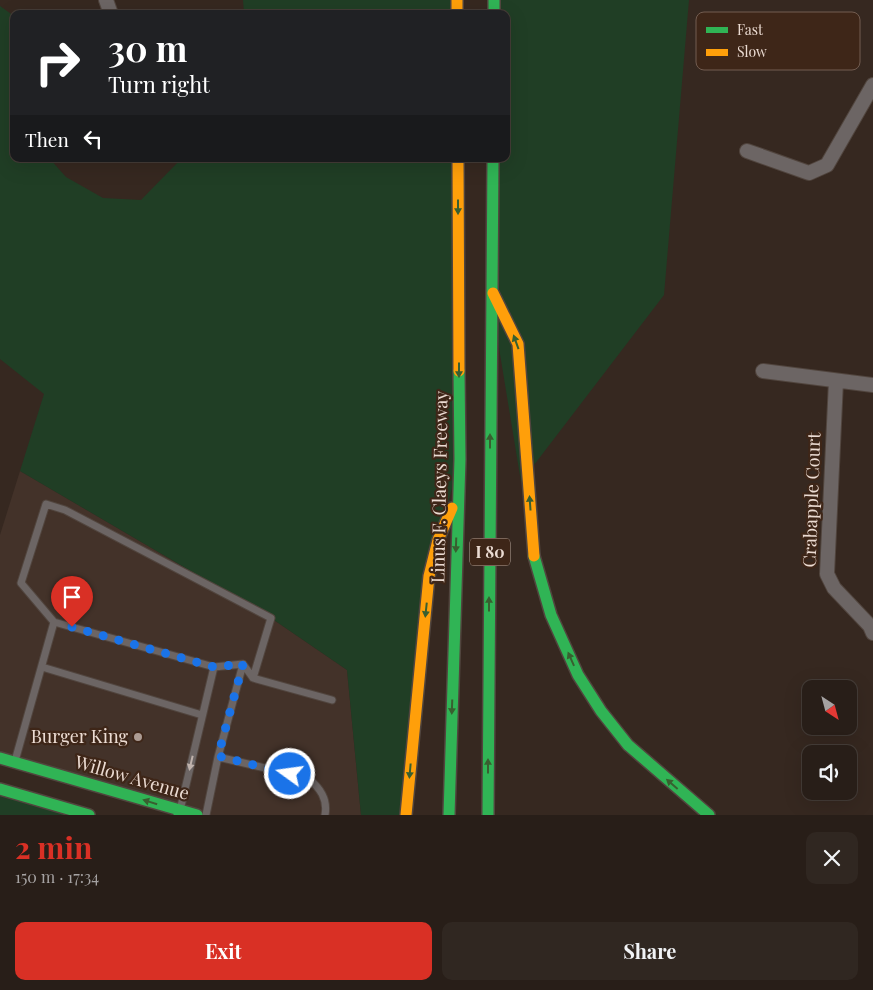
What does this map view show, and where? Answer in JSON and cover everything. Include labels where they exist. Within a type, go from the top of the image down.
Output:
[{"type":"main road","name":"Linus F. Claeys Freeway","points":[[449,815],[460,459],[458,162]]},
{"type":"main road","name":"I 80","points":[[488,815],[492,162]]},
{"type":"main road","points":[[491,290],[518,344],[534,552],[551,615],[578,674],[601,711],[628,745],[709,815]]},
{"type":"main road","points":[[406,815],[429,576],[438,540],[458,496]]},
{"type":"main road","name":"Willow Avenue","points":[[0,758],[180,813],[197,815]]},
{"type":"main road","points":[[0,789],[89,815]]},
{"type":"street","points":[[747,150],[809,173],[827,165],[873,85]]},
{"type":"street","points":[[763,371],[873,385]]},
{"type":"street","name":"Crabapple Court","points":[[836,381],[827,574],[834,588],[870,626],[873,633]]},
{"type":"lane","points":[[243,664],[214,667],[54,622],[22,583],[46,504],[65,510],[271,618],[253,678]]},
{"type":"lane","points":[[14,762],[54,622]]},
{"type":"lane","points":[[243,664],[253,678],[332,700]]},
{"type":"lane","points":[[206,815],[218,756],[243,664]]},
{"type":"lane","points":[[42,667],[202,715]]},
{"type":"lane","points":[[180,813],[214,667]]},
{"type":"lane","points":[[218,756],[308,778],[320,788],[327,805],[325,815]]},
{"type":"shaded area","points":[[20,471],[271,618],[347,670],[361,815],[197,815],[0,758],[0,535]]},
{"type":"green space","points":[[243,0],[457,0],[457,10],[244,10]]},
{"type":"green space","points":[[493,0],[689,0],[664,295],[521,482],[489,287],[491,162],[510,162],[510,10],[502,10]]},
{"type":"green space","points":[[0,6],[10,13],[10,162],[53,162],[66,177],[103,198],[141,200],[178,162],[458,162],[460,459],[438,540],[406,815],[361,815],[347,670],[271,618],[20,471],[44,394],[0,359]]},
{"type":"green space","points":[[0,789],[89,815],[0,815]]},
{"type":"traffic: fast","points":[[494,0],[494,10]]},
{"type":"traffic: fast","points":[[488,815],[493,162]]},
{"type":"traffic: fast","points":[[449,815],[460,459],[459,371]]},
{"type":"traffic: fast","points":[[534,556],[551,615],[578,675],[601,711],[628,745],[709,815]]},
{"type":"traffic: fast","points":[[0,758],[197,815]]},
{"type":"traffic: fast","points":[[0,789],[89,815]]},
{"type":"traffic: fast","points":[[179,815],[180,811]]},
{"type":"traffic: slow","points":[[457,0],[457,10]]},
{"type":"traffic: slow","points":[[458,162],[459,371]]},
{"type":"traffic: slow","points":[[493,293],[518,344],[534,556]]},
{"type":"traffic: slow","points":[[406,815],[429,576],[438,540],[452,508]]},
{"type":"place","name":"Burger King","points":[[138,737]]},
{"type":"route","points":[[72,627],[214,667],[243,664],[218,756],[290,774]]}]
